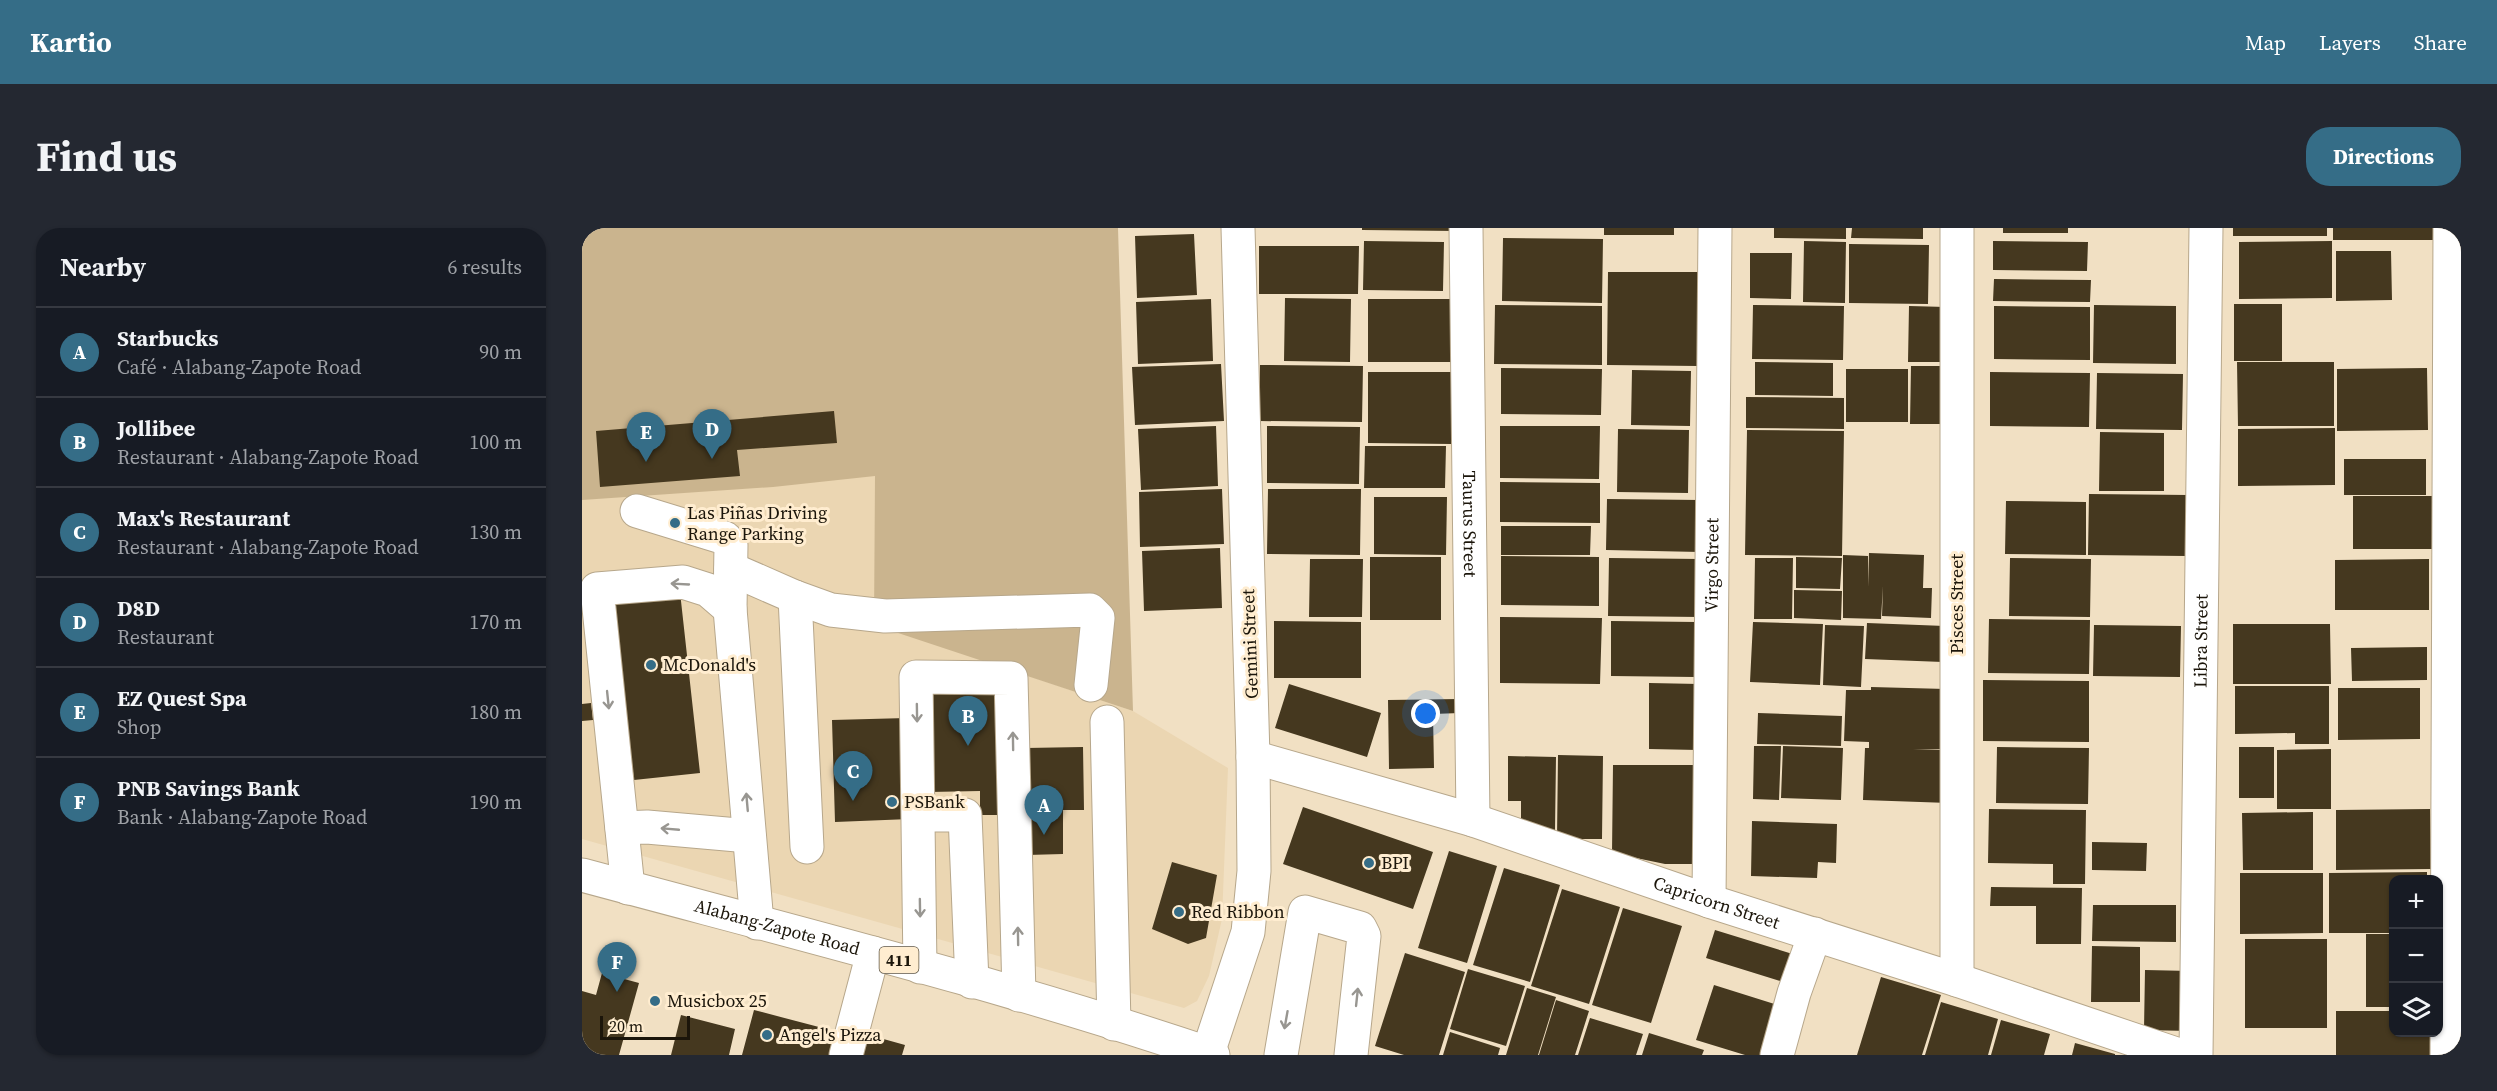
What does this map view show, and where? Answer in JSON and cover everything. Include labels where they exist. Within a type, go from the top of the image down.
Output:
[{"type":"main road","name":"Gemini Street","points":[[1211,1054],[1248,932],[1254,871],[1253,757],[1238,228]]},
{"type":"main road","name":"Taurus Street","points":[[1466,228],[1473,820]]},
{"type":"main road","name":"Virgo Street","points":[[1709,901],[1715,228]]},
{"type":"main road","name":"Pisces Street","points":[[1957,228],[1957,980]]},
{"type":"main road","name":"Libra Street","points":[[2196,1055],[2206,228]]},
{"type":"main road","points":[[2447,1055],[2450,228]]},
{"type":"main road","points":[[637,511],[725,538],[731,545],[730,609],[757,923]]},
{"type":"main road","points":[[731,569],[831,610],[885,616],[1090,610],[1098,618],[1091,686]]},
{"type":"main road","points":[[628,888],[597,589],[683,582],[708,590],[730,609]]},
{"type":"main road","points":[[795,597],[807,847]]},
{"type":"main road","points":[[920,967],[916,677],[1011,678],[1019,995]]},
{"type":"main road","points":[[1107,722],[1114,1024]]},
{"type":"main road","name":"Capricorn Street","points":[[1253,757],[1473,820],[1709,901],[1957,980],[2179,1055]]},
{"type":"main road","points":[[919,815],[965,814],[972,982]]},
{"type":"main road","points":[[622,828],[647,827],[750,836]]},
{"type":"main road","name":"Alabang-Zapote Road","points":[[582,875],[873,953],[1211,1054]]},
{"type":"main road","points":[[1281,1055],[1305,912],[1360,928],[1364,936],[1351,1055]]},
{"type":"main road","points":[[1777,1055],[1794,993],[1815,934]]},
{"type":"main road","points":[[846,1055],[873,953]]},
{"type":"shaded area","points":[[582,228],[892,475],[874,624],[1133,711],[1228,768],[1222,919],[1209,976],[1197,1001],[1184,1008],[582,839]]},
{"type":"shaded area","points":[[582,228],[1118,228],[1133,711],[874,625],[875,476],[773,487],[582,500]]},
{"type":"building","points":[[1362,228],[1457,228],[1457,231],[1362,230]]},
{"type":"building","points":[[1604,228],[1674,228],[1674,235],[1604,235]]},
{"type":"building","points":[[1774,228],[1846,228],[1846,239],[1774,238]]},
{"type":"building","points":[[1852,228],[1923,228],[1923,239],[1851,238]]},
{"type":"building","points":[[2003,228],[2068,228],[2068,233],[2003,233]]},
{"type":"building","points":[[2233,228],[2327,228],[2327,236],[2233,236]]},
{"type":"building","points":[[2333,228],[2433,228],[2433,240],[2333,240]]},
{"type":"building","points":[[1194,234],[1197,295],[1137,298],[1135,236]]},
{"type":"building","points":[[1503,238],[1603,239],[1602,303],[1502,301]]},
{"type":"building","points":[[1364,241],[1444,242],[1443,291],[1363,290]]},
{"type":"building","points":[[1804,241],[1846,242],[1845,303],[1803,302]]},
{"type":"building","points":[[1993,241],[2088,242],[2087,271],[1993,270]]},
{"type":"building","points":[[2332,241],[2332,298],[2239,299],[2239,242]]},
{"type":"building","points":[[1849,244],[1929,245],[1928,304],[1849,303]]},
{"type":"building","points":[[1259,246],[1359,246],[1358,294],[1259,294]]},
{"type":"building","points":[[2336,251],[2391,251],[2392,300],[2336,301]]},
{"type":"building","points":[[1750,253],[1792,253],[1791,299],[1750,298]]},
{"type":"building","points":[[1608,272],[1699,272],[1698,366],[1607,365]]},
{"type":"building","points":[[1994,279],[2091,280],[2090,302],[1993,301]]},
{"type":"building","points":[[1285,298],[1351,299],[1350,362],[1284,361]]},
{"type":"building","points":[[1211,299],[1213,361],[1138,364],[1136,302]]},
{"type":"building","points":[[1368,299],[1453,299],[1452,362],[1368,362]]},
{"type":"building","points":[[2234,304],[2282,304],[2282,361],[2234,361]]},
{"type":"building","points":[[1495,305],[1602,306],[1602,365],[1494,364]]},
{"type":"building","points":[[1753,305],[1844,306],[1843,360],[1752,359]]},
{"type":"building","points":[[2094,305],[2176,306],[2176,364],[2093,363]]},
{"type":"building","points":[[1909,306],[1946,307],[1945,362],[1908,362]]},
{"type":"building","points":[[1994,306],[2090,307],[2090,360],[1994,359]]},
{"type":"building","points":[[1755,362],[1833,363],[1833,396],[1755,395]]},
{"type":"building","points":[[2237,362],[2334,362],[2334,426],[2238,426]]},
{"type":"building","points":[[1221,364],[1224,421],[1135,425],[1132,367]]},
{"type":"building","points":[[1260,365],[1363,366],[1362,422],[1259,421]]},
{"type":"building","points":[[1911,366],[1945,366],[1944,424],[1910,424]]},
{"type":"building","points":[[1501,368],[1602,369],[1601,415],[1501,414]]},
{"type":"building","points":[[2427,368],[2428,430],[2337,431],[2337,369]]},
{"type":"building","points":[[1846,369],[1908,369],[1908,422],[1846,422]]},
{"type":"building","points":[[1632,370],[1691,371],[1690,426],[1631,425]]},
{"type":"building","points":[[1368,372],[1451,372],[1451,444],[1368,443]]},
{"type":"building","points":[[1990,372],[2090,373],[2089,427],[1990,426]]},
{"type":"building","points":[[2097,373],[2183,374],[2182,430],[2096,429]]},
{"type":"building","points":[[1746,397],[1844,398],[1844,429],[1746,428]]},
{"type":"building","points":[[834,411],[837,443],[737,450],[740,476],[600,487],[596,431]]},
{"type":"building","points":[[1216,426],[1218,486],[1141,490],[1138,429]]},
{"type":"building","points":[[1267,426],[1360,427],[1359,484],[1267,483]]},
{"type":"building","points":[[1500,426],[1600,426],[1599,479],[1500,478]]},
{"type":"building","points":[[2335,428],[2335,485],[2238,486],[2238,429]]},
{"type":"building","points":[[1618,429],[1689,430],[1688,493],[1617,492]]},
{"type":"building","points":[[1747,430],[1844,431],[1842,556],[1745,555]]},
{"type":"building","points":[[2100,432],[2164,433],[2164,491],[2099,491]]},
{"type":"building","points":[[1365,446],[1446,446],[1445,488],[1364,488]]},
{"type":"building","points":[[2344,459],[2426,459],[2426,495],[2344,495]]},
{"type":"building","points":[[1500,482],[1600,483],[1600,523],[1500,522]]},
{"type":"building","points":[[1222,489],[1224,544],[1140,547],[1139,492]]},
{"type":"building","points":[[1268,489],[1361,489],[1360,555],[1267,554]]},
{"type":"building","points":[[2089,494],[2188,495],[2187,556],[2088,555]]},
{"type":"building","points":[[2353,496],[2435,496],[2435,549],[2353,549]]},
{"type":"building","points":[[1374,497],[1447,497],[1446,555],[1374,554]]},
{"type":"building","points":[[1607,499],[1701,500],[1700,552],[1606,550]]},
{"type":"building","points":[[2006,501],[2086,502],[2086,555],[2005,554]]},
{"type":"building","points":[[1501,526],[1591,526],[1590,555],[1501,555]]},
{"type":"building","points":[[1220,548],[1222,608],[1144,611],[1142,551]]},
{"type":"building","points":[[1869,553],[1924,555],[1923,588],[1932,588],[1931,618],[1882,616],[1883,586],[1881,619],[1843,618],[1843,555],[1868,556],[1868,587]]},
{"type":"building","points":[[1501,556],[1599,557],[1599,606],[1501,605]]},
{"type":"building","points":[[1370,557],[1441,557],[1441,620],[1370,620]]},
{"type":"building","points":[[1796,557],[1842,558],[1840,589],[1796,588]]},
{"type":"building","points":[[1609,558],[1700,559],[1700,617],[1608,616]]},
{"type":"building","points":[[1755,558],[1793,558],[1792,619],[1754,619]]},
{"type":"building","points":[[2010,558],[2091,559],[2090,617],[2009,616]]},
{"type":"building","points":[[1310,559],[1363,559],[1362,617],[1309,617]]},
{"type":"building","points":[[2429,559],[2429,610],[2335,610],[2335,560]]},
{"type":"building","points":[[1794,590],[1842,591],[1841,620],[1794,618]]},
{"type":"building","name":"McDonald's","points":[[680,592],[700,773],[634,780],[628,730],[622,731],[608,600]]},
{"type":"building","points":[[1500,617],[1602,618],[1600,684],[1500,683]]},
{"type":"building","points":[[1989,619],[2090,620],[2089,674],[1988,673]]},
{"type":"building","points":[[1274,621],[1361,622],[1361,678],[1274,678]]},
{"type":"building","points":[[1611,621],[1696,622],[1695,677],[1611,676]]},
{"type":"building","points":[[1753,622],[1823,624],[1820,685],[1750,682]]},
{"type":"building","points":[[1867,623],[1945,626],[1943,662],[1865,659]]},
{"type":"building","points":[[2233,624],[2330,624],[2331,684],[2233,684]]},
{"type":"building","points":[[1825,625],[1864,626],[1861,687],[1823,685]]},
{"type":"building","points":[[2094,625],[2181,626],[2180,677],[2093,676]]},
{"type":"building","points":[[2427,647],[2427,680],[2352,681],[2351,648]]},
{"type":"building","points":[[1983,680],[2089,681],[2089,742],[1983,741]]},
{"type":"building","points":[[1649,683],[1699,684],[1698,750],[1649,749]]},
{"type":"building","points":[[1289,684],[1381,713],[1367,757],[1275,728]]},
{"type":"building","points":[[2235,686],[2329,686],[2329,744],[2295,744],[2295,733],[2235,734]]},
{"type":"building","points":[[1005,687],[1007,815],[980,815],[980,791],[929,792],[927,689]]},
{"type":"building","points":[[1871,687],[1946,689],[1944,749],[1913,749],[1950,750],[1949,803],[1863,800],[1865,748],[1869,748],[1869,742],[1844,741],[1846,690],[1871,690]]},
{"type":"building","points":[[2338,688],[2420,688],[2420,739],[2338,740]]},
{"type":"building","points":[[1459,699],[1460,713],[1433,714],[1434,768],[1389,769],[1388,700]]},
{"type":"building","points":[[591,703],[593,720],[582,721],[582,704]]},
{"type":"building","points":[[1758,713],[1842,716],[1841,746],[1757,744]]},
{"type":"building","points":[[907,718],[910,819],[835,822],[832,720]]},
{"type":"building","points":[[1754,746],[1781,746],[1779,800],[1753,799]]},
{"type":"building","points":[[1783,746],[1843,748],[1841,800],[1781,798]]},
{"type":"building","points":[[1083,747],[1084,810],[1063,810],[1063,854],[1027,855],[1026,748]]},
{"type":"building","points":[[1997,747],[2089,748],[2088,804],[1996,803]]},
{"type":"building","points":[[2239,747],[2274,747],[2274,798],[2239,798]]},
{"type":"building","points":[[2331,749],[2331,809],[2277,809],[2277,750]]},
{"type":"building","points":[[1558,755],[1603,756],[1602,839],[1557,839]]},
{"type":"building","points":[[1508,756],[1556,757],[1555,831],[1521,820],[1521,801],[1508,801]]},
{"type":"building","points":[[1613,765],[1696,765],[1695,864],[1665,864],[1612,853]]},
{"type":"building","points":[[1303,807],[1433,852],[1413,909],[1283,864]]},
{"type":"building","points":[[1989,809],[2086,810],[2085,884],[2053,884],[2053,864],[1988,863]]},
{"type":"building","points":[[2430,809],[2431,869],[2336,870],[2336,810]]},
{"type":"building","points":[[2313,812],[2313,870],[2243,870],[2242,813]]},
{"type":"building","points":[[1752,821],[1837,824],[1836,863],[1818,862],[1817,878],[1751,876]]},
{"type":"building","points":[[2092,842],[2147,843],[2146,871],[2092,870]]},
{"type":"building","points":[[1449,851],[1497,866],[1467,963],[1418,948]]},
{"type":"building","points":[[1172,862],[1217,875],[1206,938],[1188,944],[1152,929]]},
{"type":"building","points":[[1504,868],[1560,885],[1530,982],[1473,965]]},
{"type":"building","points":[[2427,872],[2427,875],[2389,875],[2389,933],[2329,933],[2329,873]]},
{"type":"building","points":[[2240,873],[2323,873],[2323,933],[2240,934]]},
{"type":"building","points":[[1991,887],[2082,888],[2081,944],[2036,944],[2036,906],[1990,906]]},
{"type":"building","points":[[1562,889],[1620,907],[1589,1004],[1531,986]]},
{"type":"building","points":[[2093,905],[2176,905],[2176,942],[2092,941]]},
{"type":"building","points":[[1623,908],[1682,926],[1651,1023],[1592,1005]]},
{"type":"building","points":[[1715,930],[1799,956],[1790,984],[1706,958]]},
{"type":"building","points":[[2366,934],[2389,934],[2389,1007],[2366,1007]]},
{"type":"building","points":[[2245,939],[2327,939],[2327,1028],[2245,1028]]},
{"type":"building","points":[[2092,946],[2140,947],[2140,1002],[2091,1002]]},
{"type":"building","points":[[1405,953],[1465,972],[1439,1055],[1404,1055],[1375,1046]]},
{"type":"building","points":[[1468,969],[1525,986],[1506,1046],[1450,1029]]},
{"type":"building","points":[[2145,970],[2191,971],[2190,1031],[2144,1030]]},
{"type":"building","points":[[602,973],[639,983],[619,1055],[582,1055],[582,991],[596,995]]},
{"type":"building","points":[[1881,977],[1941,995],[1922,1055],[1857,1055]]},
{"type":"building","points":[[1714,985],[1784,1007],[1769,1055],[1745,1055],[1696,1040]]},
{"type":"building","points":[[1527,988],[1556,997],[1538,1055],[1506,1055]]},
{"type":"building","points":[[1556,1000],[1589,1011],[1575,1055],[1539,1055]]},
{"type":"building","points":[[1941,1002],[1998,1019],[1988,1055],[1925,1055]]},
{"type":"building","points":[[754,1010],[838,1032],[832,1055],[742,1055]]},
{"type":"building","points":[[2336,1011],[2389,1011],[2389,1037],[2432,1037],[2432,1055],[2336,1055]]},
{"type":"building","points":[[681,1015],[735,1029],[729,1055],[671,1055]]},
{"type":"building","points":[[1590,1018],[1643,1034],[1636,1055],[1578,1055]]},
{"type":"building","points":[[2001,1020],[2050,1034],[2044,1055],[1991,1055]]},
{"type":"building","points":[[1450,1032],[1500,1048],[1498,1055],[1443,1055]]},
{"type":"building","points":[[862,1033],[905,1045],[902,1055],[856,1055]]},
{"type":"building","points":[[1649,1033],[1704,1050],[1702,1055],[1642,1055]]},
{"type":"building","points":[[2075,1043],[2115,1054],[2115,1055],[2072,1055]]},
{"type":"place","name":"D8D","points":[[712,459]]},
{"type":"place","name":"EZ Quest Spa","points":[[646,462]]},
{"type":"place","name":"Las Piñas Driving Range Parking","points":[[675,523]]},
{"type":"place","name":"McDonald's","points":[[651,665]]},
{"type":"place","name":"Jollibee","points":[[968,746]]},
{"type":"place","name":"Max's Restaurant","points":[[853,801]]},
{"type":"place","name":"PSBank","points":[[892,802]]},
{"type":"place","name":"Starbucks","points":[[1044,835]]},
{"type":"place","name":"BPI","points":[[1369,863]]},
{"type":"place","name":"Red Ribbon","points":[[1179,912]]},
{"type":"place","name":"PNB Savings Bank","points":[[617,992]]},
{"type":"place","name":"Musicbox 25","points":[[655,1001]]},
{"type":"place","name":"Angel's Pizza","points":[[767,1035]]}]
